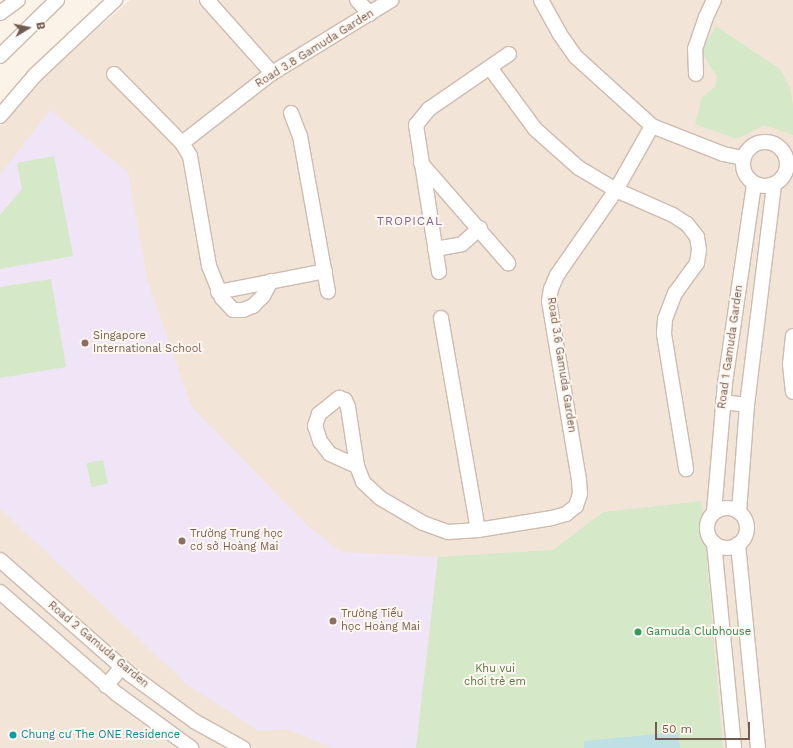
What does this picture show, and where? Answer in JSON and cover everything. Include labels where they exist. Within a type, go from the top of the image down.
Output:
[{"type":"street","points":[[0,13],[18,0]]},
{"type":"street","points":[[0,56],[57,0]]},
{"type":"street","points":[[0,116],[34,75],[115,0]]},
{"type":"street","points":[[207,0],[272,74]]},
{"type":"street","points":[[357,0],[370,14]]},
{"type":"street","name":"Road 3.8 Gamuda Garden","points":[[182,143],[272,74],[391,0]]},
{"type":"street","points":[[541,0],[559,33],[576,57],[652,126],[722,154],[744,158]]},
{"type":"street","points":[[696,74],[695,49],[706,16],[714,0]]},
{"type":"street","points":[[439,272],[416,125],[429,109],[491,69],[509,54]]},
{"type":"street","points":[[491,69],[535,129],[579,168],[616,190],[673,214],[687,224],[697,237],[699,250],[697,263],[675,294],[665,319],[664,334],[686,469]]},
{"type":"street","points":[[114,74],[182,143],[190,156],[209,266],[218,292],[234,310],[243,310],[253,306],[263,296],[271,281]]},
{"type":"street","points":[[291,113],[300,136],[328,291]]},
{"type":"street","name":"Road 3.6 Gamuda Garden","points":[[357,466],[363,482],[380,498],[423,523],[448,532],[478,530],[552,518],[566,514],[576,506],[580,494],[579,480],[549,301],[551,289],[557,275],[616,190],[652,126]]},
{"type":"street","points":[[769,142],[783,150],[790,166],[781,180],[774,184],[764,186],[754,183],[746,172],[744,158],[754,145],[769,142]]},
{"type":"street","points":[[421,163],[480,228],[508,263]]},
{"type":"street","name":"Road 1 Gamuda Garden","points":[[714,512],[723,402],[754,183]]},
{"type":"street","name":"Road 1 Gamuda Garden","points":[[739,512],[747,405],[774,184]]},
{"type":"street","points":[[435,249],[462,244],[480,228]]},
{"type":"street","points":[[218,292],[325,271]]},
{"type":"street","points":[[441,318],[478,530]]},
{"type":"street","points":[[793,336],[790,364],[793,392]]},
{"type":"street","points":[[723,402],[747,405]]},
{"type":"street","points":[[714,543],[722,547],[738,544],[744,537],[747,528],[745,519],[739,512],[731,508],[714,512],[708,520],[707,529],[714,543],[734,748]]},
{"type":"street","points":[[738,544],[758,748]]},
{"type":"street","name":"Road 2 Gamuda Garden","points":[[0,560],[122,667],[194,721],[243,748]]},
{"type":"street","points":[[0,592],[106,686],[184,746]]},
{"type":"street","points":[[106,686],[122,667]]},
{"type":"shaded area","points":[[130,0],[793,0],[793,748],[0,748],[0,126],[33,86]]},
{"type":"shaded area","points":[[50,110],[128,172],[147,279],[191,406],[307,525],[341,552],[438,557],[416,748],[333,748],[287,729],[259,731],[189,686],[0,509],[0,175]]},
{"type":"green space","points":[[716,26],[780,69],[790,88],[793,105],[793,135],[764,125],[737,139],[695,124],[702,97],[715,87],[717,77],[701,51]]},
{"type":"green space","points":[[54,156],[73,256],[0,269],[0,215],[22,189],[17,163]]},
{"type":"green space","points":[[51,279],[66,367],[0,378],[0,287]]},
{"type":"green space","points":[[103,460],[108,483],[91,487],[86,464]]},
{"type":"green space","name":"Khu vui chơi trẻ em","points":[[702,501],[723,748],[416,748],[438,557],[553,550],[603,512]]},
{"type":"water","points":[[678,732],[680,748],[584,748],[584,741]]},
{"type":"place","name":"Singapore International School","points":[[85,343]]},
{"type":"place","name":"Trường Trung học cơ sở Hoàng Mai","points":[[182,541]]},
{"type":"place","name":"Trường Tiểu học Hoàng Mai","points":[[333,621]]},
{"type":"place","name":"Gamuda Clubhouse","points":[[638,632]]},
{"type":"place","name":"Chung cư The ONE Residence","points":[[13,735]]},
{"type":"district","name":"TROPICAL","points":[[410,222]]}]
